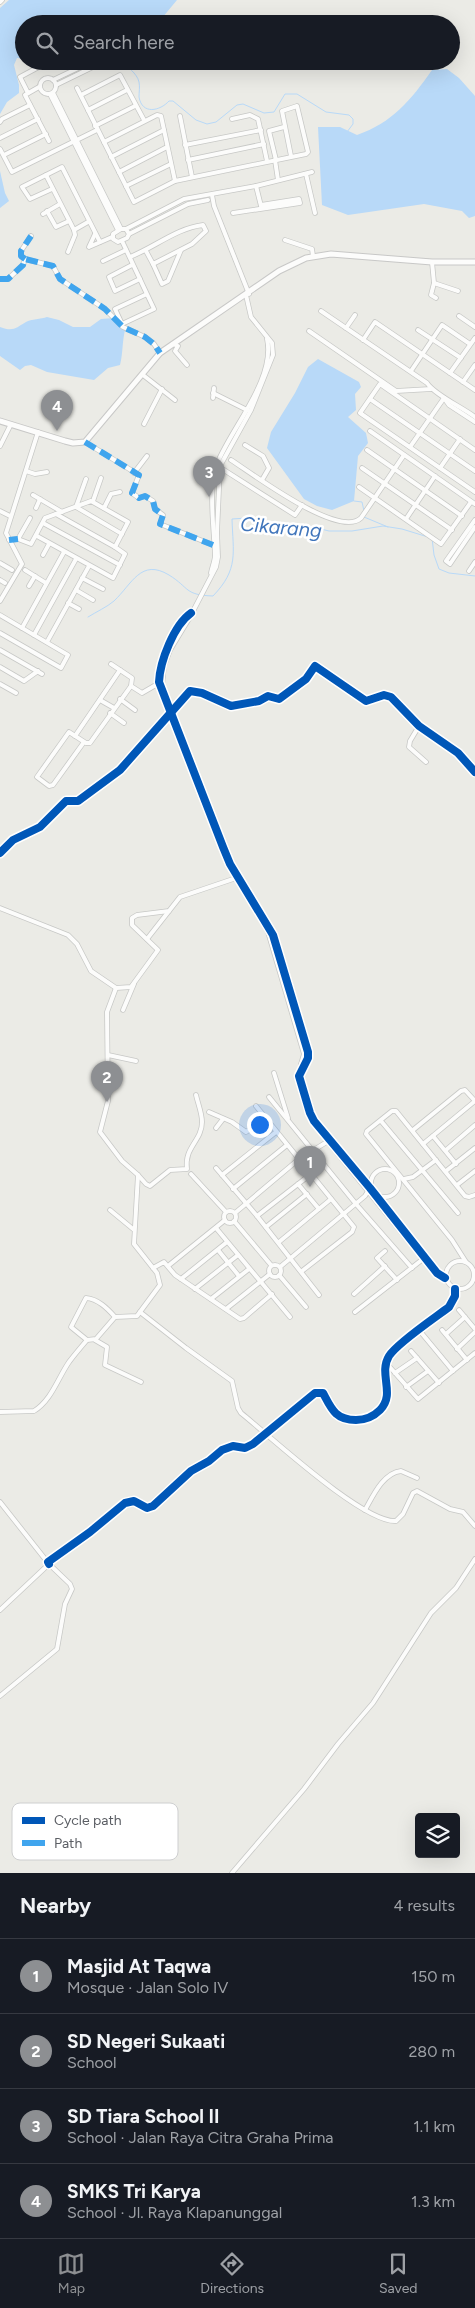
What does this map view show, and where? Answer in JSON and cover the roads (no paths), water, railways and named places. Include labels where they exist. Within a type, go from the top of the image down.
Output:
[{"type":"street","points":[[28,93],[20,76],[32,70]]},
{"type":"street","points":[[50,141],[25,95],[39,87],[44,79],[53,80],[74,70]]},
{"type":"street","points":[[87,70],[56,85],[52,94],[72,142],[122,229],[129,234]]},
{"type":"street","points":[[81,94],[118,76],[144,120]]},
{"type":"street","points":[[53,80],[56,85]]},
{"type":"street","points":[[39,87],[45,94],[52,94]]},
{"type":"street","points":[[77,88],[134,202],[175,181],[306,154],[308,152],[298,106],[282,110],[291,156]]},
{"type":"street","points":[[88,110],[127,90]]},
{"type":"street","points":[[52,94],[78,139],[122,229]]},
{"type":"street","points":[[0,122],[2,119],[30,105]]},
{"type":"street","points":[[0,149],[12,172],[78,139],[136,106]]},
{"type":"street","points":[[104,142],[144,120],[160,115],[175,181]]},
{"type":"street","points":[[180,116],[192,177]]},
{"type":"street","points":[[232,119],[253,116],[258,119],[267,161]]},
{"type":"street","points":[[0,138],[38,119]]},
{"type":"street","points":[[185,145],[284,127]]},
{"type":"street","points":[[111,157],[164,130]]},
{"type":"street","points":[[269,131],[278,180]]},
{"type":"street","points":[[4,156],[46,134]]},
{"type":"street","points":[[188,160],[264,144]]},
{"type":"street","points":[[119,172],[167,146]]},
{"type":"street","points":[[126,186],[171,164]]},
{"type":"street","points":[[52,189],[30,199],[22,187],[62,167],[88,222],[100,242]]},
{"type":"street","points":[[112,237],[116,241],[122,241],[129,234],[188,204],[209,197],[312,172]]},
{"type":"street","points":[[306,174],[315,213]]},
{"type":"street","points":[[46,176],[74,230],[75,235],[68,252]]},
{"type":"street","points":[[256,186],[261,207]]},
{"type":"street","points":[[95,234],[88,249],[112,237],[122,229],[184,199],[209,197]]},
{"type":"street","points":[[209,197],[248,295],[252,317],[266,338],[268,356],[248,412],[216,465],[218,557],[216,567],[211,573],[199,600],[168,655],[164,666],[162,683],[223,847],[238,878],[265,923],[304,1054],[302,1065],[296,1076],[309,1118],[372,1192],[439,1276],[445,1278]]},
{"type":"street","points":[[233,213],[261,207],[299,199],[300,203],[261,207]]},
{"type":"street","points":[[60,204],[45,212],[56,227],[69,221]]},
{"type":"street","points":[[74,230],[88,222]]},
{"type":"street","points":[[130,257],[146,251],[189,227],[203,225],[206,231],[192,244],[153,264]]},
{"type":"street","points":[[31,236],[20,252],[20,255],[25,259],[53,266],[60,279],[105,309],[123,327],[145,337],[154,344],[160,353]]},
{"type":"street","points":[[285,240],[312,249],[313,256]]},
{"type":"street","points":[[122,241],[154,308],[122,324],[115,310],[147,294]]},
{"type":"street","points":[[146,251],[162,284],[168,282],[182,249]]},
{"type":"street","points":[[103,261],[126,250]]},
{"type":"street","points":[[85,442],[95,432],[115,404],[143,375],[160,353],[248,295],[279,271],[306,258],[331,254],[432,262],[475,262]]},
{"type":"street","points":[[0,279],[8,279],[23,265],[25,259]]},
{"type":"street","points":[[432,262],[434,282],[431,295],[436,298]]},
{"type":"street","points":[[132,265],[109,277],[115,291],[140,279]]},
{"type":"street","points":[[434,282],[458,291]]},
{"type":"street","points":[[321,311],[428,383],[431,389],[444,398],[451,400],[475,416]]},
{"type":"street","points":[[346,328],[355,315]]},
{"type":"street","points":[[459,316],[475,327]]},
{"type":"street","points":[[363,340],[375,322],[475,390]]},
{"type":"street","points":[[411,371],[442,325],[470,344]]},
{"type":"street","points":[[308,330],[396,390],[431,389]]},
{"type":"street","points":[[418,330],[461,358]]},
{"type":"street","points":[[450,373],[475,338]]},
{"type":"street","points":[[173,344],[178,346],[174,352],[188,365]]},
{"type":"street","points":[[463,382],[474,367]]},
{"type":"street","points":[[143,375],[175,400]]},
{"type":"street","points":[[475,450],[380,384],[360,413],[475,492]]},
{"type":"street","points":[[214,388],[213,396],[248,412]]},
{"type":"street","points":[[144,424],[162,389]]},
{"type":"street","points":[[410,447],[444,398]]},
{"type":"street","points":[[444,398],[449,405],[475,422]]},
{"type":"street","points":[[370,399],[475,471]]},
{"type":"street","points":[[0,421],[73,443],[85,442],[140,476],[132,493],[138,498],[146,497],[153,501],[155,509],[163,515],[160,524],[213,545]]},
{"type":"street","points":[[0,446],[11,424]]},
{"type":"street","points":[[359,487],[441,544],[473,503],[370,431]]},
{"type":"street","points":[[0,601],[23,562],[6,533],[38,432]]},
{"type":"street","points":[[440,468],[460,440]]},
{"type":"street","points":[[245,445],[263,456],[269,468],[262,480]]},
{"type":"street","points":[[367,450],[462,516]]},
{"type":"street","points":[[231,460],[302,505],[334,520],[351,523],[361,518],[404,455]]},
{"type":"street","points":[[134,473],[147,456]]},
{"type":"street","points":[[362,468],[452,530]]},
{"type":"street","points":[[224,470],[295,515],[302,505]]},
{"type":"street","points":[[26,471],[35,474],[47,472]]},
{"type":"street","points":[[406,519],[435,476]]},
{"type":"street","points":[[92,501],[101,478]]},
{"type":"street","points":[[76,506],[86,479]]},
{"type":"street","points":[[211,573],[214,559],[216,490]]},
{"type":"street","points":[[104,508],[111,494],[120,492]]},
{"type":"street","points":[[32,495],[62,512]]},
{"type":"street","points":[[36,508],[40,499]]},
{"type":"street","points":[[48,517],[92,501],[128,521],[115,547]]},
{"type":"street","points":[[76,506],[122,534]]},
{"type":"street","points":[[9,540],[18,539],[30,544],[54,507]]},
{"type":"street","points":[[0,511],[10,516]]},
{"type":"street","points":[[36,536],[113,578],[125,554],[56,514]]},
{"type":"street","points":[[18,539],[30,518]]},
{"type":"street","points":[[475,520],[448,562],[475,527]]},
{"type":"street","points":[[43,523],[120,565]]},
{"type":"street","points":[[0,533],[6,533]]},
{"type":"street","points":[[43,555],[49,544]]},
{"type":"street","points":[[22,628],[64,552]]},
{"type":"street","points":[[34,635],[76,559]]},
{"type":"street","points":[[469,571],[475,562]]},
{"type":"street","points":[[0,563],[12,570]]},
{"type":"street","points":[[47,642],[89,566]]},
{"type":"street","points":[[25,570],[46,583]]},
{"type":"street","points":[[29,586],[35,576]]},
{"type":"street","points":[[82,578],[103,589]]},
{"type":"street","points":[[0,580],[5,583]]},
{"type":"street","points":[[76,590],[93,600]]},
{"type":"street","points":[[68,603],[79,609]]},
{"type":"street","points":[[0,615],[68,655],[61,668],[0,633]]},
{"type":"street","points":[[0,650],[40,673],[24,681],[0,667]]},
{"type":"street","points":[[84,742],[53,786],[49,786],[38,777],[69,732],[84,742],[90,742],[131,686],[132,678],[111,664]]},
{"type":"street","points":[[0,853],[13,840],[40,826],[66,801],[78,801],[120,770],[190,691],[202,693],[231,706],[259,700],[268,696],[279,699],[306,679],[315,666],[366,701],[384,695],[392,697],[419,726],[458,753],[475,772]]},
{"type":"street","points":[[76,736],[120,670]]},
{"type":"street","points":[[131,686],[142,693],[162,683]]},
{"type":"street","points":[[0,684],[16,693]]},
{"type":"street","points":[[120,699],[135,710]]},
{"type":"street","points":[[100,700],[114,708]]},
{"type":"street","points":[[110,713],[124,723]]},
{"type":"street","points":[[419,726],[410,741],[409,747],[426,762]]},
{"type":"street","points":[[147,940],[180,897],[238,878]]},
{"type":"street","points":[[0,908],[68,935],[77,944],[88,968],[116,988],[134,984]]},
{"type":"street","points":[[123,1010],[134,984],[158,950],[132,925],[132,918],[137,915],[169,911]]},
{"type":"street","points":[[116,988],[107,1012],[108,1101],[100,1132],[122,1161],[146,1184],[150,1186],[170,1170],[186,1170],[187,1153],[194,1143],[202,1122],[196,1095]]},
{"type":"street","points":[[108,1055],[136,1061]]},
{"type":"street","points":[[274,1073],[290,1122]]},
{"type":"street","points":[[412,1130],[461,1091],[465,1090],[475,1101],[423,1144]]},
{"type":"street","points":[[269,1097],[356,1204],[412,1268]]},
{"type":"street","points":[[256,1106],[354,1227],[353,1231],[302,1271]]},
{"type":"street","points":[[466,1262],[452,1240],[366,1134],[367,1130],[395,1111],[467,1197],[475,1195]]},
{"type":"street","points":[[210,1112],[232,1122],[242,1131],[248,1132],[266,1119]]},
{"type":"street","points":[[216,1128],[223,1119]]},
{"type":"street","points":[[381,1121],[458,1213]]},
{"type":"street","points":[[446,1150],[475,1125]]},
{"type":"street","points":[[222,1175],[276,1132]]},
{"type":"street","points":[[320,1144],[325,1135]]},
{"type":"street","points":[[433,1136],[456,1164]]},
{"type":"street","points":[[226,1309],[270,1274],[271,1266],[234,1221],[234,1213],[299,1159],[329,1140]]},
{"type":"street","points":[[233,1189],[287,1146]]},
{"type":"street","points":[[446,1171],[475,1148]]},
{"type":"street","points":[[408,1186],[413,1177],[436,1160]]},
{"type":"street","points":[[216,1168],[279,1242],[319,1295]]},
{"type":"street","points":[[397,1172],[388,1168],[376,1171],[371,1181],[372,1192],[423,1259],[433,1267]]},
{"type":"street","points":[[457,1185],[475,1171]]},
{"type":"street","points":[[372,1192],[384,1197],[396,1193],[400,1184],[397,1172]]},
{"type":"street","points":[[191,1174],[226,1212],[234,1213]]},
{"type":"street","points":[[257,1216],[311,1174]]},
{"type":"street","points":[[138,1175],[134,1229],[135,1247],[161,1280],[160,1285],[140,1312],[133,1318],[115,1317],[104,1306],[86,1298],[71,1327],[87,1340],[95,1340],[107,1348],[105,1365],[141,1382]]},
{"type":"street","points":[[404,1179],[413,1177]]},
{"type":"street","points":[[298,1184],[319,1210]]},
{"type":"street","points":[[306,1307],[279,1275],[280,1267],[289,1257],[372,1192]]},
{"type":"street","points":[[365,1196],[372,1192]]},
{"type":"street","points":[[266,1227],[307,1194]]},
{"type":"street","points":[[279,1242],[331,1199]]},
{"type":"street","points":[[110,1210],[134,1229]]},
{"type":"street","points":[[168,1266],[225,1220],[226,1212]]},
{"type":"street","points":[[225,1220],[234,1221]]},
{"type":"street","points":[[216,1228],[290,1317]]},
{"type":"street","points":[[181,1279],[227,1242]]},
{"type":"street","points":[[218,1250],[239,1276]]},
{"type":"street","points":[[385,1251],[377,1258],[397,1280]]},
{"type":"street","points":[[195,1289],[238,1255]]},
{"type":"street","points":[[355,1312],[423,1259]]},
{"type":"street","points":[[458,1261],[466,1262],[473,1265],[472,1283],[465,1289],[455,1289],[449,1285],[445,1278],[446,1270],[451,1264],[458,1261]]},
{"type":"street","points":[[153,1268],[163,1262],[195,1289],[243,1319],[272,1294]]},
{"type":"street","points":[[271,1266],[276,1264],[280,1267]]},
{"type":"street","points":[[354,1294],[385,1266]]},
{"type":"street","points":[[211,1299],[249,1269]]},
{"type":"street","points":[[270,1274],[272,1276],[279,1275]]},
{"type":"street","points":[[0,1610],[49,1563],[125,1503],[134,1501],[147,1508],[153,1506],[191,1471],[209,1461],[222,1450],[233,1446],[249,1447],[317,1392],[324,1394],[328,1405],[334,1412],[347,1420],[365,1420],[373,1416],[384,1406],[387,1399],[385,1368],[390,1354],[449,1307],[455,1296],[455,1289]]},
{"type":"street","points":[[456,1348],[475,1330],[459,1310]]},
{"type":"street","points":[[140,1312],[232,1381],[238,1410],[293,1458],[365,1510],[391,1521],[396,1521],[403,1514],[413,1492],[417,1491],[450,1510],[463,1512],[475,1526]]},
{"type":"street","points":[[95,1340],[115,1317]]},
{"type":"street","points":[[446,1334],[465,1317]]},
{"type":"street","points":[[419,1330],[453,1371]]},
{"type":"street","points":[[442,1330],[466,1360]]},
{"type":"street","points":[[0,1412],[33,1411],[38,1409],[87,1340]]},
{"type":"street","points":[[411,1351],[439,1382]]},
{"type":"street","points":[[388,1365],[418,1399],[475,1353]]},
{"type":"street","points":[[394,1373],[417,1358]]},
{"type":"street","points":[[406,1387],[428,1371]]},
{"type":"street","points":[[365,1510],[384,1480],[397,1471],[406,1472],[417,1478]]},
{"type":"street","points":[[0,1502],[49,1563],[72,1587],[65,1604],[58,1647],[0,1696]]},
{"type":"street","points":[[232,1873],[304,1789],[338,1744],[373,1703],[431,1613],[456,1588],[475,1559]]},
{"type":"street","points":[[471,1564],[475,1567]]},
{"type":"water","points":[[9,0],[177,0],[164,15],[15,15],[14,65],[19,93],[7,102],[0,114],[0,8]]},
{"type":"water","points":[[432,70],[448,70],[459,78],[475,96],[475,216],[469,218],[462,211],[424,204],[348,215],[322,205],[318,127],[340,127],[357,135],[381,124],[391,117],[416,91]]},
{"type":"water","points":[[0,171],[5,193],[9,201],[0,208]]},
{"type":"water","points":[[47,317],[59,320],[73,327],[90,327],[101,319],[114,318],[118,325],[125,330],[120,365],[108,368],[94,380],[47,372],[31,365],[25,366],[20,370],[0,356],[0,327],[14,329],[28,321]]},
{"type":"water","points":[[318,359],[359,382],[361,387],[355,394],[356,410],[348,417],[366,433],[368,443],[358,456],[354,501],[332,510],[317,506],[304,499],[267,448],[271,432],[295,393],[308,367]]},
{"type":"waterway","points":[[131,70],[138,79],[139,97],[141,103],[147,109],[156,109],[169,101],[173,101],[196,120],[207,124],[216,122],[237,105],[243,104],[264,113],[274,112],[285,94],[297,94],[326,112],[349,115],[353,119],[353,124],[347,132]]},
{"type":"waterway","points":[[354,501],[362,502],[364,511]]},
{"type":"waterway","points":[[364,517],[388,527]]},
{"type":"waterway","name":"Cikarang","points":[[88,617],[114,601],[144,571],[159,571],[169,575],[192,592],[213,596],[231,569],[233,560],[232,519],[247,518],[266,522],[305,525],[329,531],[352,531],[383,526],[402,529],[428,537]]},
{"type":"waterway","name":"Cikarang","points":[[432,538],[434,555],[439,569],[449,573],[475,576]]},
{"type":"place","name":"SMKS Tri Karya","points":[[57,431]]},
{"type":"place","name":"SD Tiara School II","points":[[209,497]]},
{"type":"place","name":"SD Negeri Sukaati","points":[[107,1102]]},
{"type":"place","name":"Masjid At Taqwa","points":[[310,1187]]}]
